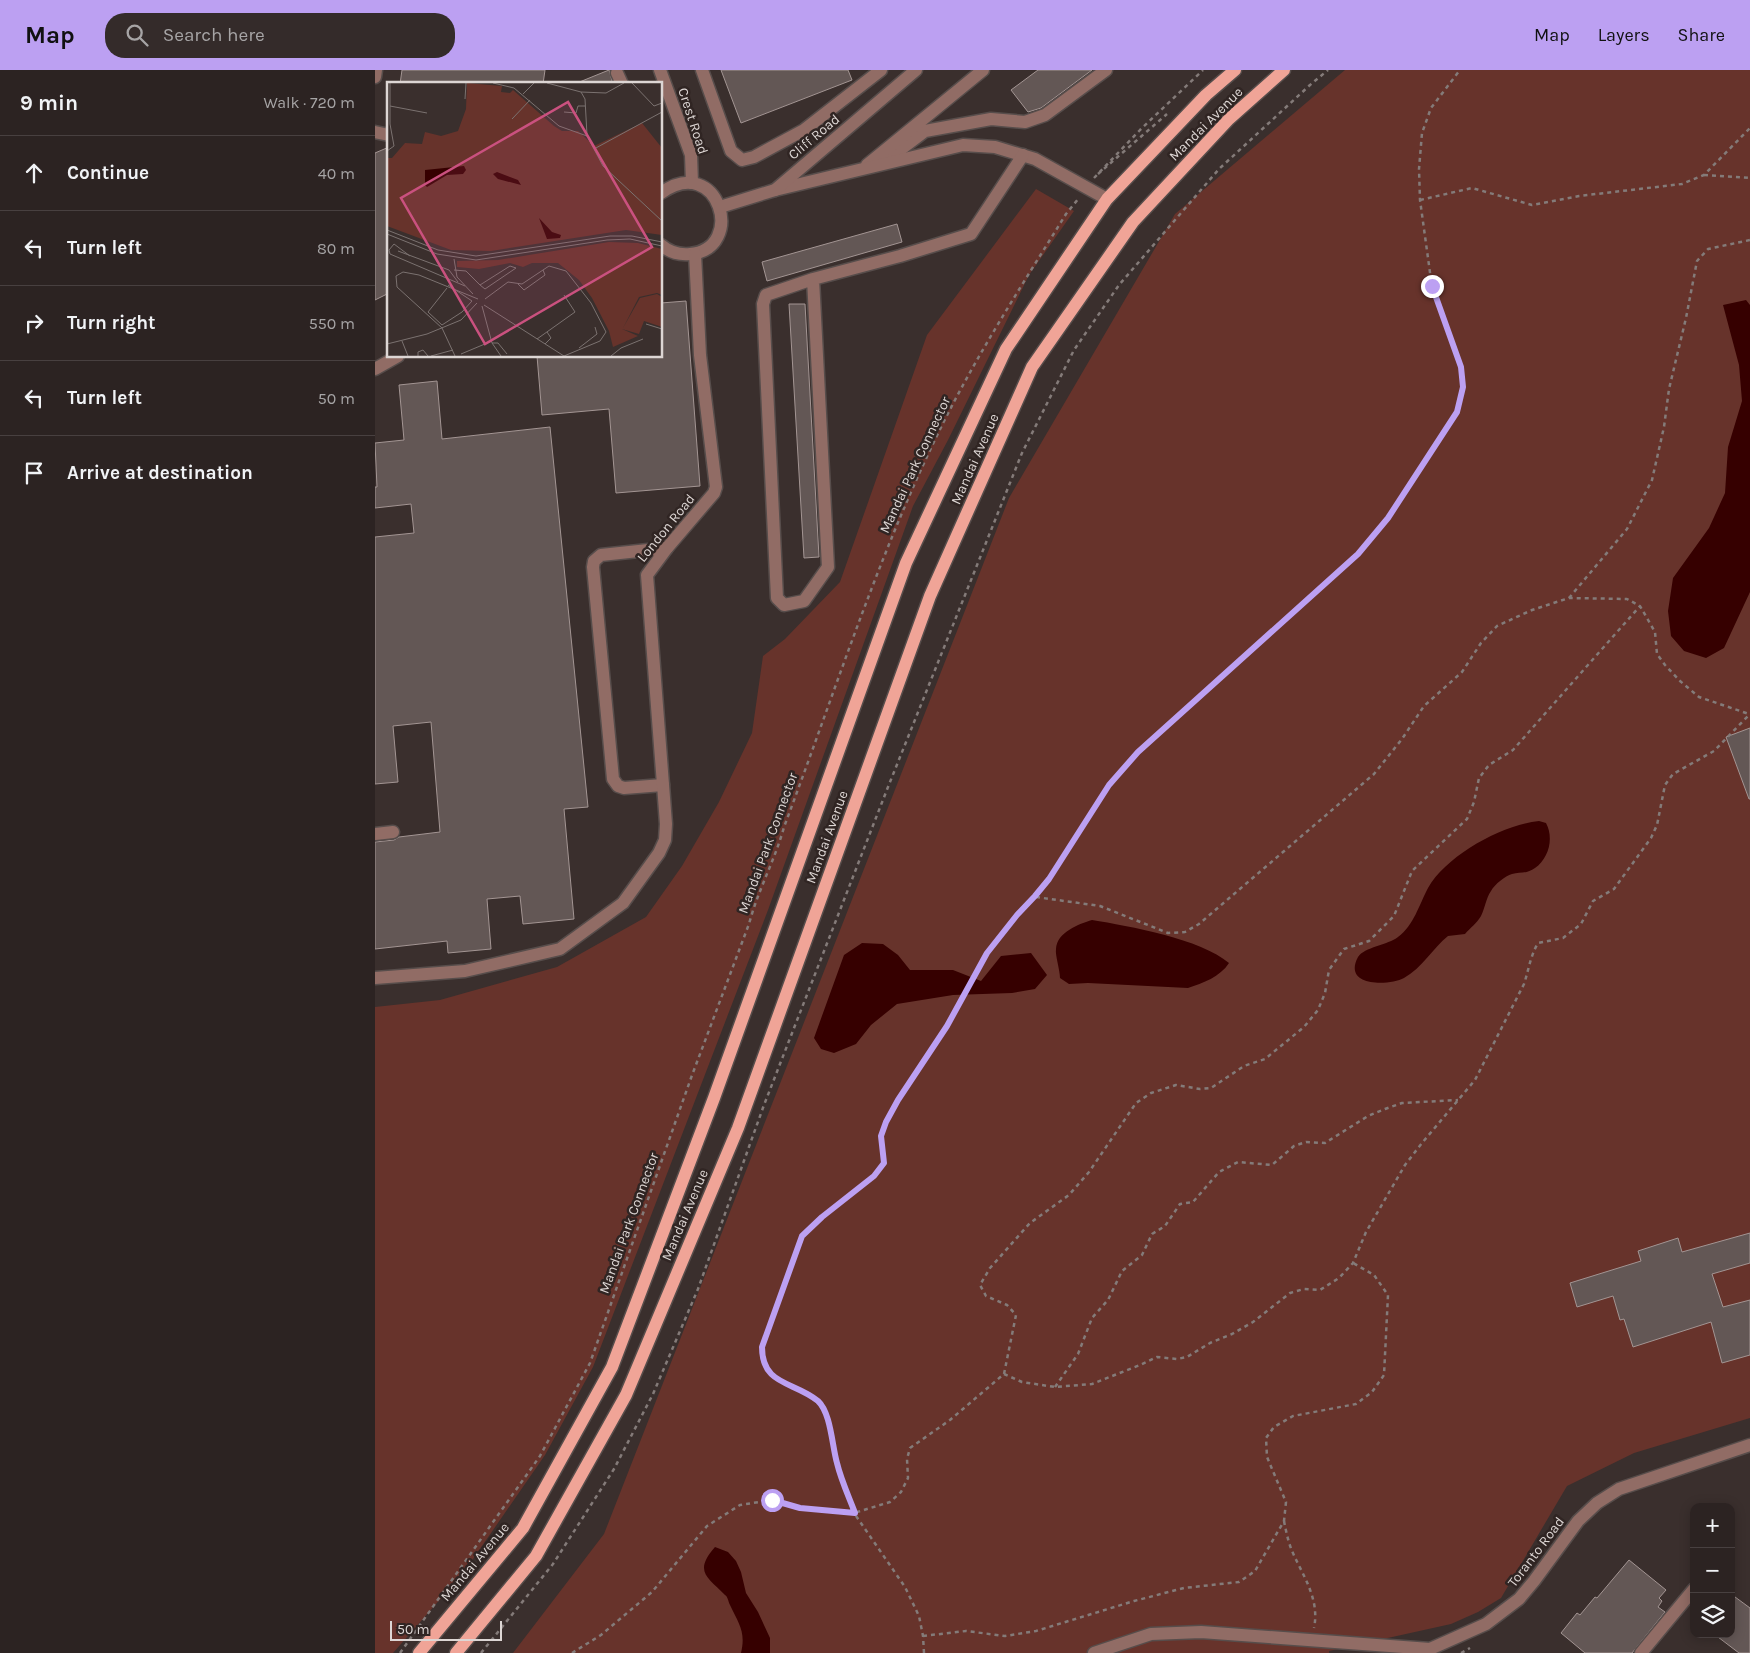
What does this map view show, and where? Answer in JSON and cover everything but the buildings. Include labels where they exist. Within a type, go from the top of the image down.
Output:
[{"type":"main road","name":"Mandai Avenue","points":[[419,1653],[523,1528],[612,1367],[714,1098],[906,563],[1005,348],[1107,200],[1206,95],[1235,70]]},
{"type":"main road","name":"Mandai Avenue","points":[[456,1653],[537,1556],[626,1395],[738,1128],[930,596],[1032,367],[1133,222],[1229,119],[1285,70]]},
{"type":"street","points":[[375,77],[376,70]]},
{"type":"street","points":[[703,70],[731,151],[742,160],[754,157],[804,130],[881,70]]},
{"type":"street","name":"Cliff Road","points":[[720,207],[775,190],[916,70]]},
{"type":"street","points":[[863,168],[983,70]]},
{"type":"street","points":[[883,163],[925,131],[991,119],[1025,122],[1045,115],[1106,70]]},
{"type":"street","name":"Crest Road","points":[[663,86],[667,107],[691,155],[693,183]]},
{"type":"street","points":[[775,190],[963,145],[995,147],[1035,158],[1090,183],[1107,200]]},
{"type":"street","points":[[813,279],[828,567],[804,601],[784,604],[777,598],[763,304],[766,296],[813,279],[900,256],[971,234],[1023,155]]},
{"type":"street","points":[[663,192],[671,186],[681,183],[693,183],[705,188],[714,196],[720,207],[722,218],[720,230],[706,249],[695,254],[684,255],[663,246]]},
{"type":"street","name":"London Road","points":[[375,978],[465,971],[560,948],[623,903],[659,853],[665,840],[666,824],[647,575],[667,548],[714,493],[716,487],[700,355],[695,254]]},
{"type":"street","points":[[375,369],[394,358]]},
{"type":"street","points":[[663,785],[624,788],[618,786],[613,779],[593,567],[594,561],[601,556],[667,548]]},
{"type":"street","points":[[375,834],[393,832]]},
{"type":"street","name":"Toranto Road","points":[[1094,1653],[1151,1634],[1201,1632],[1310,1647],[1435,1651],[1486,1624],[1519,1599],[1535,1581],[1578,1522],[1597,1503],[1619,1489],[1750,1445]]},
{"type":"street","points":[[1641,1653],[1691,1593]]},
{"type":"path","name":"Mandai Park Connector","points":[[400,1653],[540,1456],[590,1363],[691,1078],[749,924],[754,905],[778,850],[784,827],[901,515],[932,446],[989,338],[1066,214],[1101,169],[1203,70]]},
{"type":"path","points":[[481,1653],[553,1564],[614,1469],[653,1394],[698,1289],[764,1105],[884,796],[1014,472],[1075,350],[1119,285],[1219,169],[1328,70]]},
{"type":"path","points":[[924,1653],[919,1616],[905,1586],[855,1513],[837,1464],[826,1412],[819,1402],[771,1375],[762,1361],[762,1347],[802,1236],[822,1217],[874,1176],[884,1163],[881,1136],[898,1100],[947,1026],[987,953],[1049,879],[1109,785],[1138,752],[1358,554],[1388,518],[1457,412],[1463,387],[1461,367],[1432,286],[1420,200],[1419,169],[1422,133],[1431,108],[1460,70]]},
{"type":"path","points":[[1090,183],[1174,108]]},
{"type":"path","points":[[1420,200],[1472,188],[1532,205],[1579,196],[1682,184],[1704,175],[1750,128]]},
{"type":"path","points":[[1704,175],[1750,178]]},
{"type":"path","points":[[1569,598],[1627,529],[1652,480],[1664,427],[1669,389],[1697,261],[1708,249],[1750,240]]},
{"type":"path","points":[[1004,1374],[1022,1382],[1055,1387],[1092,1384],[1140,1366],[1157,1357],[1177,1359],[1187,1357],[1210,1343],[1232,1334],[1253,1322],[1290,1293],[1305,1289],[1320,1290],[1339,1278],[1353,1263],[1366,1232],[1405,1165],[1475,1080],[1524,984],[1529,971],[1531,956],[1538,943],[1563,938],[1581,924],[1593,901],[1614,889],[1651,838],[1657,825],[1665,785],[1673,774],[1714,751],[1750,714],[1699,697],[1680,681],[1657,654],[1655,632],[1640,606],[1627,599],[1569,598],[1532,610],[1497,626],[1481,643],[1462,672],[1424,706],[1402,739],[1374,774],[1199,924],[1185,932],[1168,933],[1100,906],[1035,896]]},
{"type":"path","points":[[572,1653],[601,1635],[652,1592],[707,1526],[739,1505],[772,1500],[800,1508],[855,1513],[890,1502],[901,1492],[908,1478],[907,1459],[910,1448],[950,1420],[1004,1374],[1016,1314],[1007,1305],[986,1296],[980,1285],[990,1268],[1031,1223],[1069,1195],[1089,1172],[1136,1103],[1151,1093],[1175,1085],[1200,1089],[1211,1088],[1245,1066],[1265,1059],[1304,1027],[1318,1010],[1325,993],[1329,970],[1339,956],[1345,949],[1369,941],[1395,916],[1413,871],[1467,819],[1474,802],[1479,778],[1489,765],[1513,750],[1640,606]]},
{"type":"path","points":[[1055,1387],[1078,1354],[1092,1318],[1108,1300],[1122,1271],[1142,1255],[1152,1234],[1165,1226],[1180,1204],[1193,1202],[1219,1172],[1238,1162],[1272,1165],[1294,1146],[1306,1142],[1325,1143],[1368,1116],[1402,1103],[1459,1100]]},
{"type":"path","points":[[1310,1647],[1316,1617],[1314,1599],[1291,1549],[1284,1521],[1286,1502],[1267,1457],[1266,1438],[1274,1427],[1293,1416],[1355,1404],[1373,1392],[1384,1375],[1388,1295],[1374,1275],[1353,1263]]},
{"type":"path","points":[[923,1636],[966,1631],[1005,1636],[1035,1631],[1175,1590],[1239,1582],[1255,1571],[1284,1521]]},
{"type":"path","points":[[1461,1653],[1477,1643]]},
{"type":"shaded area","points":[[1345,70],[1750,70],[1750,1418],[1634,1453],[1567,1486],[1501,1598],[1478,1612],[1451,1624],[1329,1651],[1329,1653],[513,1653],[604,1534],[1009,498],[1175,214]]},
{"type":"shaded area","points":[[1036,189],[1074,211],[1029,275],[948,440],[913,506],[768,910],[593,1367],[545,1455],[464,1572],[393,1653],[375,1653],[375,1007],[440,1000],[557,967],[646,917],[682,866],[719,802],[752,733],[763,656],[785,639],[840,582],[927,335]]},
{"type":"shaded area","points":[[1746,300],[1750,305],[1750,592],[1724,648],[1706,658],[1684,651],[1671,636],[1668,611],[1673,578],[1709,528],[1725,493],[1728,447],[1742,401],[1739,365],[1723,305]]},
{"type":"shaded area","points":[[1539,821],[1546,823],[1550,835],[1549,847],[1544,859],[1532,870],[1515,873],[1503,878],[1489,894],[1478,921],[1465,934],[1448,936],[1416,969],[1397,981],[1369,982],[1356,974],[1355,967],[1361,954],[1394,940],[1404,932],[1412,921],[1428,888],[1448,864],[1462,853],[1493,835]]},
{"type":"shaded area","points":[[1092,920],[1183,940],[1217,955],[1229,963],[1216,976],[1188,988],[1088,983],[1069,984],[1060,978],[1056,952],[1057,943],[1064,933]]},
{"type":"shaded area","points":[[862,943],[883,944],[898,955],[910,970],[953,970],[981,981],[1001,956],[1031,953],[1047,975],[1035,989],[1012,993],[953,995],[897,1004],[871,1025],[856,1044],[834,1053],[821,1049],[814,1038],[844,955]]},
{"type":"shaded area","points":[[715,1547],[728,1552],[736,1561],[746,1593],[758,1612],[770,1638],[770,1653],[741,1653],[743,1639],[739,1623],[727,1597],[705,1574],[705,1563]]},
{"type":"route","points":[[772,1500],[800,1508],[855,1513],[837,1464],[826,1412],[819,1402],[771,1375],[762,1361],[762,1347],[802,1236],[822,1217],[874,1176],[884,1163],[881,1136],[898,1100],[947,1026],[987,953],[1049,879],[1109,785],[1138,752],[1358,554],[1388,518],[1457,412],[1463,387],[1461,367],[1432,286]]}]
